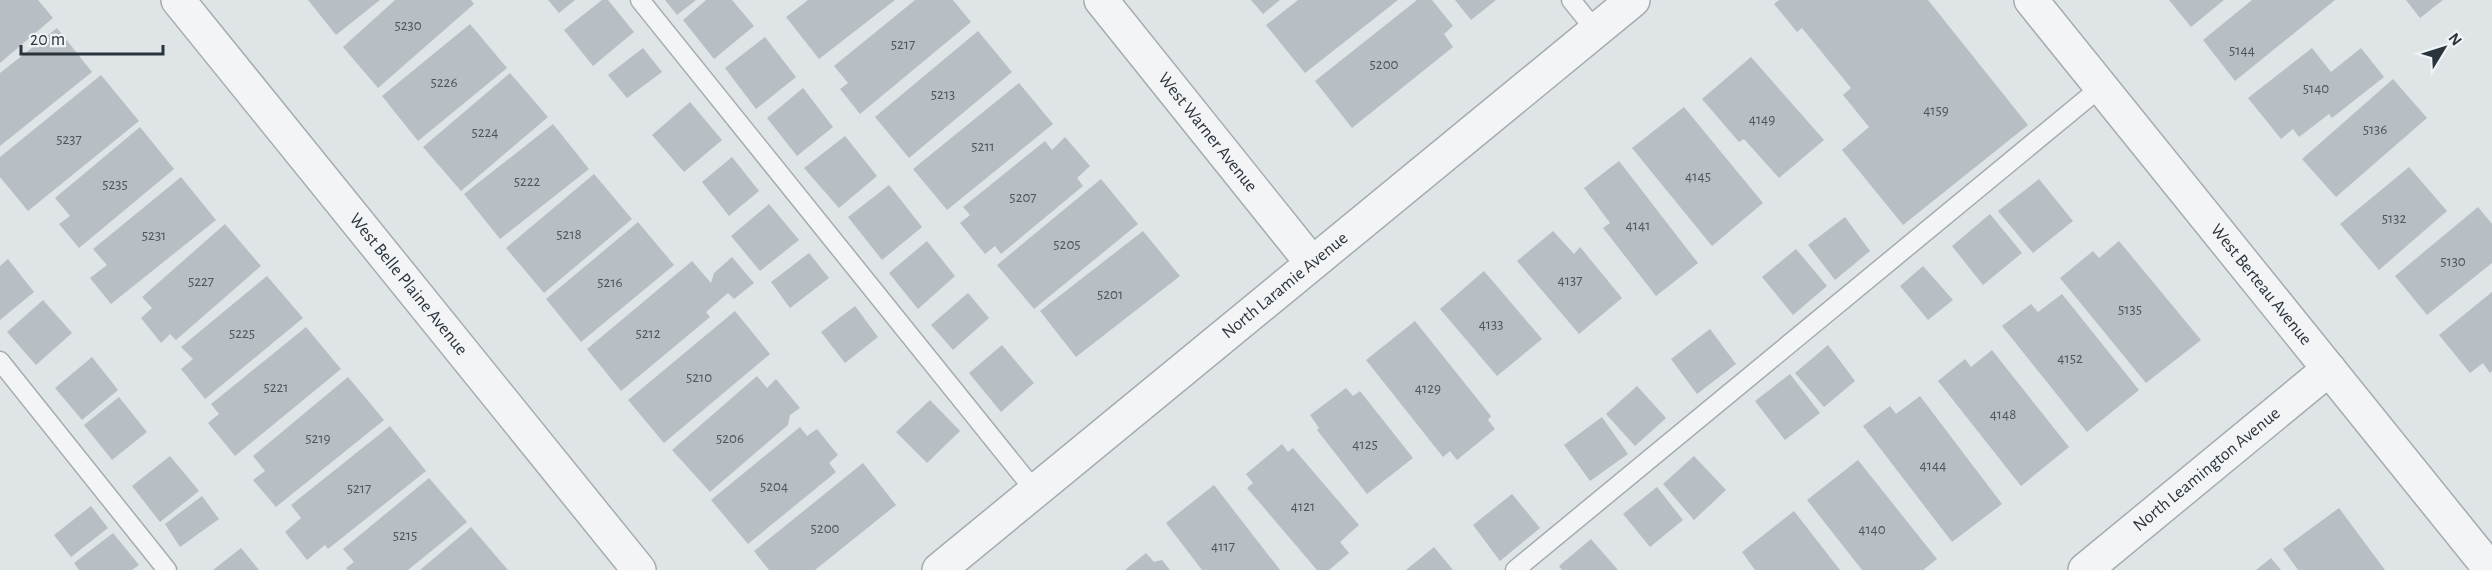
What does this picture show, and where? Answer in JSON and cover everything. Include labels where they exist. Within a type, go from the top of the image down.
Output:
[{"type":"street","name":"West Belle Plaine Avenue","points":[[178,0],[639,570]]},
{"type":"street","name":"West Warner Avenue","points":[[1101,0],[1312,263]]},
{"type":"street","name":"North Laramie Avenue","points":[[939,570],[1633,0]]},
{"type":"street","name":"West Berteau Avenue","points":[[2031,0],[2491,570]]},
{"type":"street","name":"North Leamington Avenue","points":[[2085,570],[2329,369]]},
{"type":"lane","points":[[640,0],[1035,491]]},
{"type":"lane","points":[[1571,0],[1596,31]]},
{"type":"lane","points":[[1515,570],[2101,87]]},
{"type":"lane","points":[[0,361],[167,570]]},
{"type":"building","points":[[0,0],[38,0],[53,18],[0,63]]},
{"type":"building","points":[[308,0],[380,0],[336,35]]},
{"type":"building","points":[[395,0],[471,0],[474,4],[378,88],[343,47]]},
{"type":"building","points":[[548,0],[575,0],[559,13]]},
{"type":"building","points":[[602,0],[608,0],[634,32],[593,66],[564,30]]},
{"type":"building","points":[[665,0],[696,0],[677,15]]},
{"type":"building","points":[[706,0],[732,0],[754,26],[714,59],[683,20]]},
{"type":"building","points":[[808,0],[895,0],[819,59],[786,17]]},
{"type":"building","points":[[915,0],[953,0],[971,22],[860,114],[840,89],[848,83],[834,66]]},
{"type":"building","points":[[1251,0],[1280,0],[1263,14]]},
{"type":"building","points":[[1298,0],[1398,0],[1305,73],[1266,25]]},
{"type":"building","points":[[1417,0],[1432,0],[1453,26],[1444,34],[1453,47],[1352,128],[1315,81]]},
{"type":"building","points":[[1455,0],[1496,0],[1471,20]]},
{"type":"building","points":[[1779,0],[1928,0],[2028,125],[1903,225],[1842,150],[1869,127],[1843,95],[1851,88],[1802,28],[1797,32],[1774,4]]},
{"type":"building","points":[[2169,0],[2224,0],[2191,27]]},
{"type":"building","points":[[2252,0],[2335,0],[2235,81],[2203,40]]},
{"type":"building","points":[[2406,0],[2443,0],[2420,18]]},
{"type":"building","points":[[470,24],[507,68],[418,141],[382,96]]},
{"type":"building","points":[[57,28],[92,72],[0,146],[0,73]]},
{"type":"building","points":[[978,31],[1012,72],[909,158],[875,117]]},
{"type":"building","points":[[765,37],[796,77],[756,109],[725,68]]},
{"type":"building","points":[[643,48],[662,72],[627,98],[608,75]]},
{"type":"building","points":[[2312,48],[2331,72],[2361,48],[2384,77],[2332,118],[2329,114],[2299,137],[2293,129],[2281,139],[2248,98]]},
{"type":"building","points":[[1751,57],[1824,140],[1779,178],[1744,139],[1739,142],[1702,99]]},
{"type":"building","points":[[510,73],[548,117],[461,191],[423,147]]},
{"type":"building","points":[[101,75],[139,121],[28,211],[0,177],[0,157]]},
{"type":"building","points":[[2393,79],[2427,118],[2336,197],[2302,159]]},
{"type":"building","points":[[1019,83],[1053,124],[947,210],[913,169]]},
{"type":"building","points":[[803,88],[833,127],[797,156],[767,118]]},
{"type":"building","points":[[690,102],[722,140],[684,172],[652,135]]},
{"type":"building","points":[[1684,107],[1763,203],[1712,246],[1632,148]]},
{"type":"building","points":[[553,124],[589,169],[500,239],[464,194]]},
{"type":"building","points":[[140,127],[174,169],[79,248],[59,224],[70,216],[55,198]]},
{"type":"building","points":[[845,136],[877,176],[839,208],[804,168]]},
{"type":"building","points":[[1065,137],[1090,166],[1077,178],[1083,186],[1001,254],[995,246],[985,254],[960,223],[970,215],[963,207],[1045,141],[1052,150]]},
{"type":"building","points":[[732,157],[759,191],[729,216],[702,182]]},
{"type":"building","points":[[1619,161],[1698,263],[1656,296],[1603,228],[1610,223],[1584,188]]},
{"type":"building","points":[[2409,167],[2447,211],[2379,270],[2340,224]]},
{"type":"building","points":[[594,174],[632,219],[544,293],[506,248]]},
{"type":"building","points":[[181,177],[216,220],[111,304],[90,278],[107,265],[93,249]]},
{"type":"building","points":[[1101,179],[1138,224],[1034,309],[997,265]]},
{"type":"building","points":[[2039,179],[2073,221],[2033,253],[1998,211]]},
{"type":"building","points":[[889,185],[922,227],[882,260],[848,217]]},
{"type":"building","points":[[769,204],[799,240],[760,271],[731,236]]},
{"type":"building","points":[[2478,207],[2492,224],[2492,263],[2427,315],[2395,276]]},
{"type":"building","points":[[1990,214],[2022,253],[1983,285],[1952,246]]},
{"type":"building","points":[[1845,217],[1870,251],[1835,280],[1808,245]]},
{"type":"building","points":[[638,222],[674,265],[581,342],[546,299]]},
{"type":"building","points":[[225,224],[261,266],[176,340],[170,334],[161,343],[141,318],[152,308],[142,297]]},
{"type":"building","points":[[1143,231],[1180,276],[1076,357],[1040,311]]},
{"type":"building","points":[[1553,231],[1574,254],[1580,247],[1622,298],[1579,334],[1517,261]]},
{"type":"building","points":[[927,241],[955,276],[918,309],[889,273]]},
{"type":"building","points":[[2119,241],[2201,340],[2146,383],[2060,278],[2093,251],[2099,258]]},
{"type":"building","points":[[1796,249],[1827,286],[1793,315],[1762,277]]},
{"type":"building","points":[[809,253],[829,278],[790,308],[771,282]]},
{"type":"building","points":[[732,257],[754,283],[734,299],[728,293],[706,312],[710,317],[621,391],[587,349],[692,261],[711,283],[714,273]]},
{"type":"building","points":[[8,259],[34,292],[0,320],[0,266]]},
{"type":"building","points":[[1923,266],[1953,300],[1928,320],[1900,286]]},
{"type":"building","points":[[1484,271],[1542,339],[1497,376],[1440,309]]},
{"type":"building","points":[[267,276],[303,318],[205,399],[181,369],[193,359],[181,347]]},
{"type":"building","points":[[2492,292],[2492,371],[2490,373],[2483,363],[2470,373],[2439,335]]},
{"type":"building","points":[[968,293],[989,318],[953,350],[931,325]]},
{"type":"building","points":[[2062,294],[2139,390],[2087,432],[2002,326],[2031,304],[2038,312]]},
{"type":"building","points":[[43,300],[72,333],[36,365],[7,332]]},
{"type":"building","points":[[855,306],[878,337],[845,363],[821,332]]},
{"type":"building","points":[[735,311],[770,354],[664,443],[628,400]]},
{"type":"building","points":[[1415,321],[1491,416],[1488,420],[1495,429],[1457,460],[1450,451],[1443,457],[1366,360]]},
{"type":"building","points":[[306,327],[341,369],[235,456],[208,423],[219,414],[211,404]]},
{"type":"building","points":[[1710,329],[1736,364],[1697,394],[1671,359]]},
{"type":"building","points":[[1002,345],[1034,383],[1001,412],[969,373]]},
{"type":"building","points":[[1828,345],[1855,381],[1824,407],[1795,373]]},
{"type":"building","points":[[1992,350],[2069,447],[2021,486],[1938,381],[1965,359],[1971,367]]},
{"type":"building","points":[[92,357],[118,390],[82,420],[55,388]]},
{"type":"building","points":[[1790,374],[1820,413],[1785,440],[1755,401]]},
{"type":"building","points":[[757,376],[767,388],[776,379],[800,408],[790,415],[788,425],[710,492],[672,450]]},
{"type":"building","points":[[348,377],[384,420],[276,507],[253,480],[265,471],[253,456]]},
{"type":"building","points":[[1637,386],[1666,418],[1635,446],[1606,414]]},
{"type":"building","points":[[1346,388],[1353,396],[1360,391],[1413,458],[1367,494],[1317,430],[1319,428],[1310,415]]},
{"type":"building","points":[[1920,396],[2002,504],[1952,542],[1863,426],[1890,406],[1896,414]]},
{"type":"building","points":[[119,397],[147,432],[112,460],[84,425]]},
{"type":"building","points":[[930,400],[960,431],[927,463],[896,432]]},
{"type":"building","points":[[1602,417],[1628,454],[1590,481],[1564,445]]},
{"type":"building","points":[[390,426],[426,471],[328,549],[325,545],[307,560],[285,532],[301,518],[291,505]]},
{"type":"building","points":[[800,427],[807,436],[817,429],[838,455],[829,463],[836,472],[748,544],[711,500]]},
{"type":"building","points":[[1282,444],[1288,452],[1293,448],[1359,525],[1340,542],[1349,553],[1329,570],[1317,570],[1247,488],[1253,483],[1246,474]]},
{"type":"building","points":[[170,456],[199,491],[160,522],[132,486]]},
{"type":"building","points":[[1694,456],[1726,490],[1694,520],[1663,484]]},
{"type":"building","points":[[1858,460],[1937,559],[1923,570],[1862,570],[1807,500]]},
{"type":"building","points":[[863,463],[896,505],[815,570],[769,570],[754,551]]},
{"type":"building","points":[[429,478],[467,522],[408,570],[348,570],[346,568],[354,562],[343,549]]},
{"type":"building","points":[[1214,485],[1280,570],[1202,570],[1166,523]]},
{"type":"building","points":[[1657,487],[1683,520],[1650,547],[1623,514]]},
{"type":"building","points":[[1512,494],[1540,528],[1500,561],[1473,525]]},
{"type":"building","points":[[202,496],[219,519],[180,547],[165,524]]},
{"type":"building","points":[[91,506],[108,528],[71,557],[54,535]]},
{"type":"building","points":[[2339,508],[2385,570],[2298,570],[2283,549]]},
{"type":"building","points":[[1794,511],[1840,570],[1755,570],[1742,552]]},
{"type":"building","points":[[471,527],[508,570],[420,570]]},
{"type":"building","points":[[113,533],[139,565],[132,570],[79,570],[74,563]]},
{"type":"building","points":[[1591,539],[1618,570],[1562,570],[1559,566]]},
{"type":"building","points":[[1434,547],[1453,570],[1406,570]]},
{"type":"building","points":[[241,548],[259,570],[213,570]]},
{"type":"building","points":[[1146,553],[1154,562],[1162,560],[1170,570],[1125,570]]},
{"type":"building","points":[[2271,558],[2281,570],[2256,570]]}]
